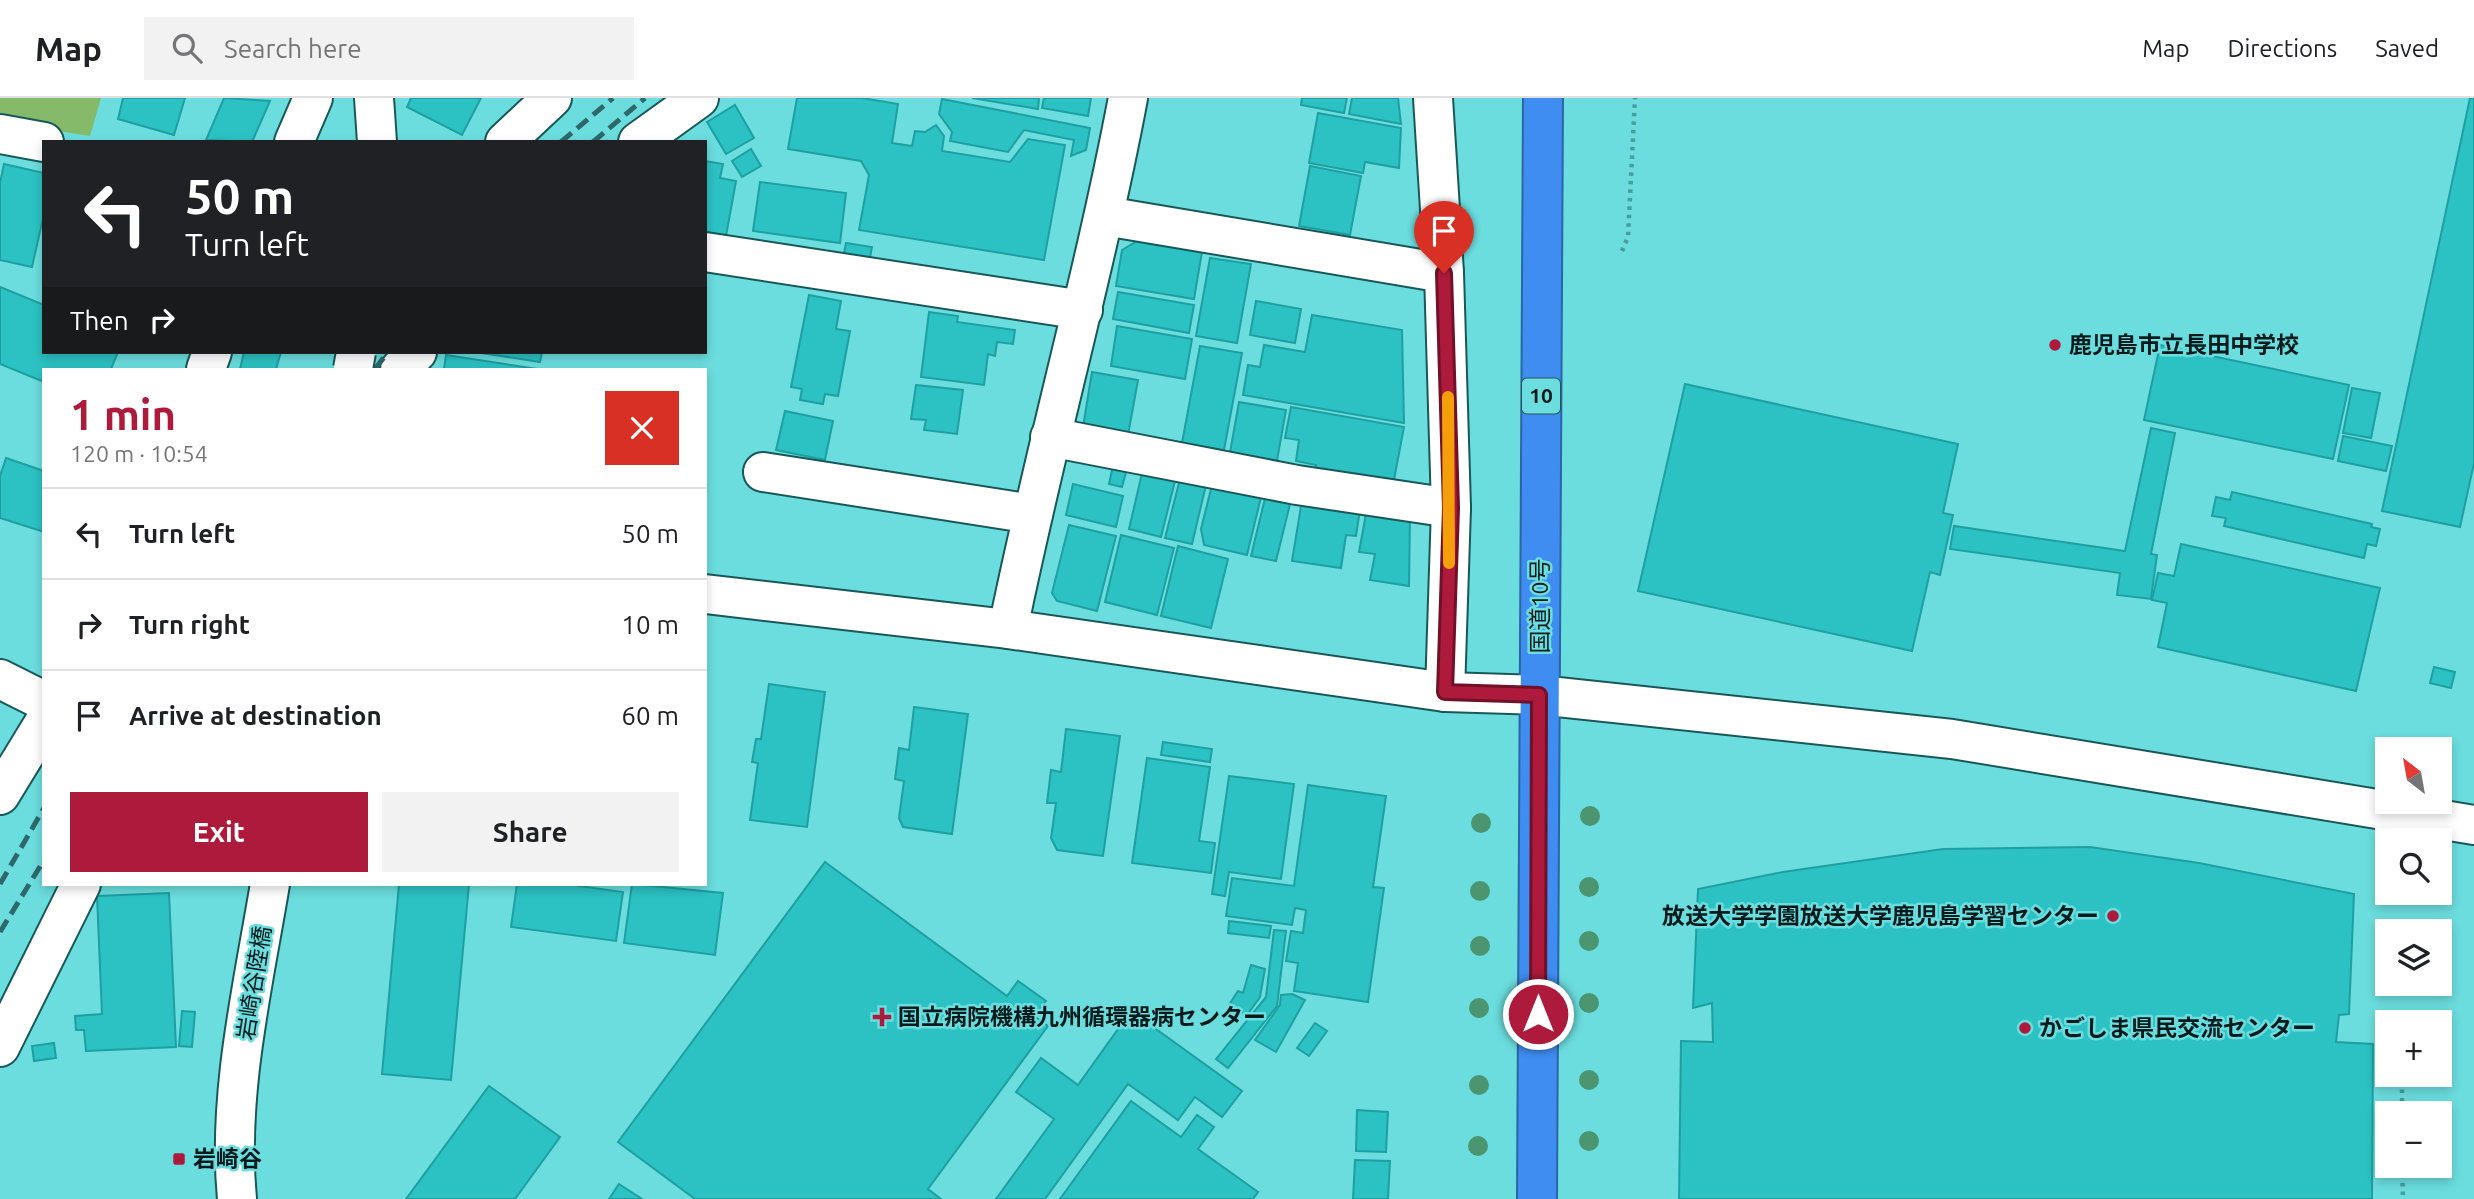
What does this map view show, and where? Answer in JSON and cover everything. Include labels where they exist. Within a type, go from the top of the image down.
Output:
[{"type":"highway","name":"国道10号","points":[[1537,1199],[1543,98]]},
{"type":"street","points":[[295,140],[313,98]]},
{"type":"street","points":[[374,98],[377,140]]},
{"type":"street","points":[[507,140],[552,98]]},
{"type":"street","points":[[641,140],[699,98]]},
{"type":"street","points":[[1008,629],[1050,437],[1105,216],[1128,98]]},
{"type":"street","points":[[1433,98],[1444,273],[1451,508],[1445,692]]},
{"type":"street","points":[[0,134],[42,142]]},
{"type":"street","points":[[1105,216],[1444,273]]},
{"type":"street","points":[[707,252],[1083,310]]},
{"type":"street","points":[[401,368],[415,354]]},
{"type":"street","points":[[1050,437],[1297,485],[1451,508]]},
{"type":"street","points":[[763,472],[1033,514]]},
{"type":"street","points":[[707,594],[1008,629],[1445,692],[1539,695],[1952,739],[2474,825]]},
{"type":"street","points":[[0,679],[42,700]]},
{"type":"street","points":[[0,795],[42,726]]},
{"type":"street","points":[[0,1047],[80,886]]},
{"type":"street","name":"岩崎谷陸橋","points":[[237,1199],[235,1175],[239,1083],[270,886]]},
{"type":"path","points":[[1622,251],[1628,237],[1635,98]]},
{"type":"path","points":[[2402,1178],[2403,1199]]},
{"type":"green space","points":[[0,98],[101,98],[90,136],[0,122]]},
{"type":"building","points":[[123,98],[185,98],[174,135],[118,119]]},
{"type":"building","points":[[224,98],[270,101],[253,140],[206,140]]},
{"type":"building","points":[[411,98],[481,98],[462,135],[407,107]]},
{"type":"building","points":[[797,98],[862,98],[898,104],[892,143],[912,146],[915,131],[925,132],[936,125],[944,136],[942,151],[1010,162],[1028,139],[1065,145],[1044,260],[859,230],[869,175],[861,161],[788,149]]},
{"type":"building","points":[[972,98],[1039,98],[1038,109]]},
{"type":"building","points":[[1044,98],[1091,98],[1088,116],[1042,108]]},
{"type":"building","points":[[1302,98],[1347,98],[1344,113],[1301,105]]},
{"type":"building","points":[[1352,98],[1398,98],[1401,124],[1349,114]]},
{"type":"building","points":[[2470,98],[2474,98],[2474,463],[2460,527],[2382,511]]},
{"type":"building","points":[[942,99],[1090,128],[1086,150],[1071,156],[1074,140],[1024,130],[1008,152],[950,141],[952,132],[939,114]]},
{"type":"building","points":[[735,105],[754,138],[726,154],[707,122]]},
{"type":"building","points":[[1318,113],[1401,128],[1399,168],[1365,162],[1363,173],[1309,163]]},
{"type":"building","points":[[751,149],[761,166],[742,177],[732,161]]},
{"type":"building","points":[[707,161],[723,164],[720,178],[736,181],[726,236],[707,232]]},
{"type":"building","points":[[4,164],[42,173],[42,223],[32,267],[0,260],[0,183]]},
{"type":"building","points":[[1310,166],[1361,176],[1350,235],[1299,226]]},
{"type":"building","points":[[760,182],[846,193],[840,243],[753,231]]},
{"type":"building","points":[[1137,241],[1202,252],[1194,299],[1116,286],[1122,250]]},
{"type":"building","points":[[846,243],[872,247],[869,262],[843,258]]},
{"type":"building","points":[[1210,258],[1251,264],[1237,343],[1196,336]]},
{"type":"building","points":[[0,287],[42,304],[42,354],[117,354],[111,368],[42,368],[42,381],[0,364]]},
{"type":"building","points":[[1118,292],[1194,305],[1189,333],[1113,319]]},
{"type":"building","points":[[809,295],[841,301],[836,329],[850,331],[838,396],[825,394],[823,404],[800,400],[802,389],[791,387]]},
{"type":"building","points":[[1256,301],[1301,309],[1295,343],[1250,335]]},
{"type":"building","points":[[929,312],[958,316],[957,322],[1015,330],[1013,344],[997,342],[995,356],[988,354],[984,385],[921,377]]},
{"type":"building","points":[[1312,315],[1402,330],[1404,423],[1243,395],[1248,365],[1260,367],[1264,345],[1305,352]]},
{"type":"building","points":[[1117,326],[1192,339],[1185,379],[1111,366]]},
{"type":"building","points":[[2160,345],[2349,385],[2333,459],[2144,420]]},
{"type":"building","points":[[1200,346],[1242,353],[1224,450],[1182,443]]},
{"type":"building","points":[[244,354],[280,354],[276,368],[240,368]]},
{"type":"building","points":[[488,354],[542,354],[540,362]]},
{"type":"building","points":[[446,355],[530,368],[444,368]]},
{"type":"building","points":[[1092,372],[1138,380],[1128,435],[1083,427]]},
{"type":"building","points":[[1685,384],[1958,444],[1943,513],[1953,515],[1940,575],[1930,572],[1912,651],[1638,591]]},
{"type":"building","points":[[916,385],[963,390],[957,434],[924,430],[926,420],[911,419]]},
{"type":"building","points":[[2352,388],[2380,393],[2371,438],[2343,433]]},
{"type":"building","points":[[1239,402],[1286,410],[1276,466],[1229,458]]},
{"type":"building","points":[[1291,407],[1404,427],[1393,485],[1315,471],[1316,465],[1296,461],[1299,440],[1285,438]]},
{"type":"building","points":[[785,411],[833,421],[825,460],[776,450]]},
{"type":"building","points":[[2151,428],[2175,433],[2151,554],[2157,555],[2151,599],[2117,595],[2120,573],[1950,549],[1954,526],[2125,551]]},
{"type":"building","points":[[2343,436],[2392,446],[2386,471],[2338,461]]},
{"type":"building","points":[[6,458],[42,470],[42,531],[0,518],[0,476]]},
{"type":"building","points":[[1114,461],[1128,465],[1122,487],[1109,484]]},
{"type":"building","points":[[1143,469],[1176,477],[1161,537],[1129,529]]},
{"type":"building","points":[[1180,479],[1206,485],[1192,544],[1165,538]]},
{"type":"building","points":[[1073,484],[1123,496],[1116,527],[1066,515]]},
{"type":"building","points":[[1212,485],[1261,497],[1247,555],[1204,545],[1201,529]]},
{"type":"building","points":[[2232,492],[2372,524],[2371,527],[2380,529],[2376,546],[2367,544],[2364,558],[2224,526],[2226,518],[2212,516],[2216,497],[2230,500]]},
{"type":"building","points":[[1266,494],[1291,500],[1276,561],[1251,556]]},
{"type":"building","points":[[1302,500],[1360,510],[1356,536],[1346,535],[1341,568],[1292,561]]},
{"type":"building","points":[[1367,508],[1410,515],[1409,586],[1370,580],[1375,554],[1359,552]]},
{"type":"building","points":[[1069,525],[1116,536],[1097,611],[1057,601],[1052,593]]},
{"type":"building","points":[[1121,535],[1174,548],[1157,615],[1105,602]]},
{"type":"building","points":[[2181,544],[2380,588],[2356,691],[2158,647],[2167,603],[2152,600],[2158,573],[2174,576]]},
{"type":"building","points":[[1178,546],[1228,559],[1211,628],[1161,616]]},
{"type":"building","points":[[2434,667],[2455,672],[2451,688],[2430,683]]},
{"type":"building","points":[[769,684],[825,692],[807,827],[750,820],[758,763],[752,762],[756,739],[761,739]]},
{"type":"building","points":[[914,707],[968,714],[952,834],[903,827],[899,818],[904,781],[895,779],[899,748],[909,750]]},
{"type":"building","points":[[1066,729],[1120,736],[1103,856],[1057,850],[1051,838],[1056,803],[1047,803],[1051,770],[1061,772]]},
{"type":"building","points":[[1163,742],[1212,749],[1210,762],[1161,755]]},
{"type":"building","points":[[1147,758],[1210,767],[1199,841],[1215,843],[1211,873],[1132,863]]},
{"type":"building","points":[[1229,776],[1294,784],[1281,879],[1229,872],[1225,896],[1212,894]]},
{"type":"building","points":[[1308,785],[1386,796],[1373,887],[1384,888],[1368,1002],[1294,991],[1298,963],[1286,961],[1291,931],[1303,933],[1306,910],[1295,908],[1292,925],[1226,916],[1232,878],[1294,886]]},
{"type":"building","name":"かごしま県民交流センター","points":[[2090,847],[2199,863],[2354,894],[2349,1014],[2339,1015],[2336,1042],[2373,1044],[2372,1199],[1679,1199],[1681,1041],[1713,1042],[1712,1003],[1693,1008],[1698,889],[1783,872],[1943,849]]},
{"type":"building","points":[[825,862],[1007,996],[1018,981],[1046,1001],[1034,1016],[1048,1026],[928,1189],[941,1199],[695,1199],[618,1142]]},
{"type":"building","points":[[399,886],[469,886],[451,1080],[382,1074]]},
{"type":"building","points":[[517,886],[579,886],[623,892],[616,941],[511,927]]},
{"type":"building","points":[[632,886],[723,893],[715,955],[624,943]]},
{"type":"building","points":[[169,893],[176,1047],[86,1051],[84,1030],[76,1030],[75,1016],[102,1014],[97,896]]},
{"type":"building","points":[[1229,921],[1271,926],[1269,938],[1228,933]]},
{"type":"building","points":[[1274,930],[1286,931],[1277,1006],[1228,1068],[1216,1059],[1266,997]]},
{"type":"building","points":[[1251,965],[1265,969],[1260,997],[1247,1015],[1229,1005],[1238,991],[1243,993]]},
{"type":"building","points":[[1292,994],[1305,1000],[1276,1052],[1255,1040],[1280,1005],[1281,995]]},
{"type":"building","points":[[182,1011],[195,1012],[192,1047],[179,1046]]},
{"type":"building","points":[[1131,1011],[1242,1091],[1222,1117],[1195,1097],[1178,1120],[1128,1084],[1045,1199],[996,1199],[1054,1119],[1016,1092],[1041,1058],[1078,1085]]},
{"type":"building","points":[[1315,1023],[1327,1031],[1309,1056],[1297,1048]]},
{"type":"building","points":[[54,1043],[56,1058],[34,1061],[32,1046]]},
{"type":"building","points":[[489,1086],[560,1137],[515,1199],[406,1199]]},
{"type":"building","points":[[1131,1101],[1181,1137],[1197,1115],[1214,1127],[1198,1149],[1258,1192],[1253,1199],[1060,1199]]},
{"type":"building","points":[[1357,1110],[1388,1112],[1386,1152],[1356,1151]]},
{"type":"building","points":[[1355,1160],[1390,1161],[1388,1199],[1353,1199]]},
{"type":"building","points":[[619,1184],[642,1199],[609,1199]]},
{"type":"railway","points":[[563,140],[613,98]]},
{"type":"railway","points":[[595,140],[645,98]]},
{"type":"railway","points":[[350,368],[360,354]]},
{"type":"railway","points":[[376,368],[386,354]]},
{"type":"railway","points":[[0,884],[42,811]]},
{"type":"railway","points":[[0,932],[42,863]]},
{"type":"slow traffic","points":[[1448,397],[1451,508],[1449,563]]},
{"type":"place","name":"鹿児島市立長田中学校","points":[[2055,345]]},
{"type":"place","name":"放送大学学園放送大学鹿児島学習センター","points":[[2113,916]]},
{"type":"place","name":"国立病院機構九州循環器病センター","points":[[882,1017]]},
{"type":"place","name":"かごしま県民交流センター","points":[[2025,1028]]},
{"type":"place","name":"岩崎谷","points":[[179,1159]]},
{"type":"route","points":[[1444,273],[1451,508],[1445,692],[1539,695],[1538,1014]]}]
